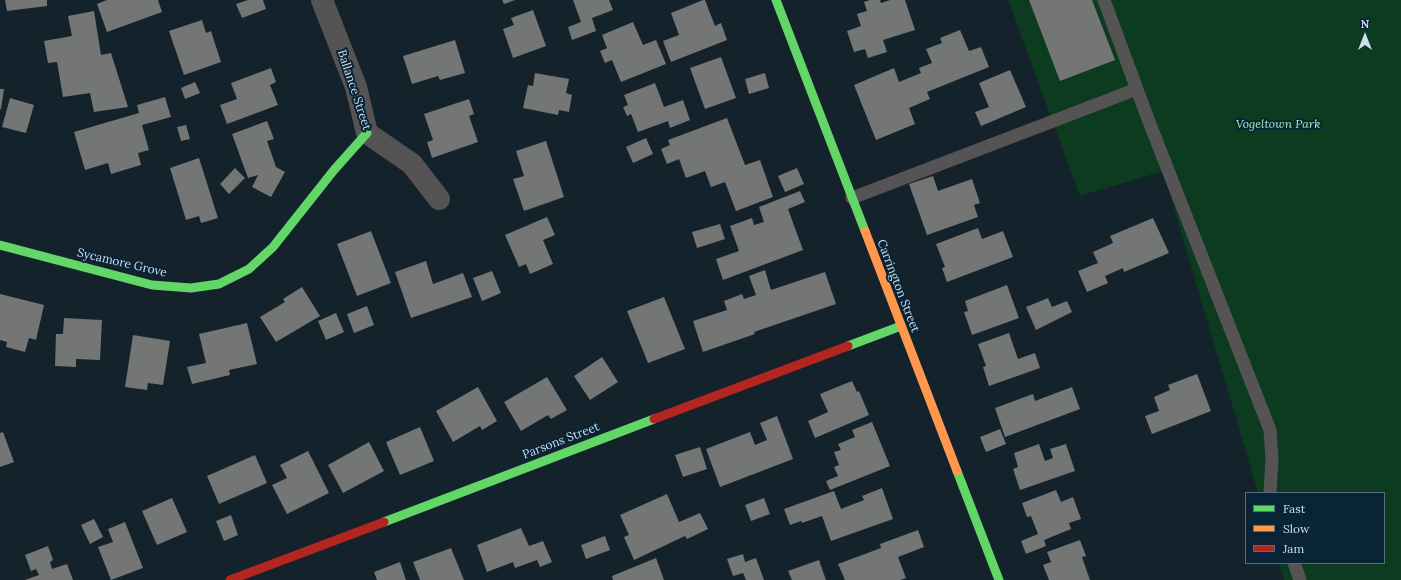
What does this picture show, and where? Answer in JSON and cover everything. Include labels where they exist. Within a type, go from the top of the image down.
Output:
[{"type":"street","name":"Ballance Street","points":[[322,0],[356,86],[366,133],[412,164],[439,199]]},
{"type":"street","name":"Carrington Street","points":[[776,0],[999,580]]},
{"type":"street","name":"Sycamore Grove","points":[[0,245],[152,285],[191,288],[219,284],[249,269],[273,247],[334,170],[366,133]]},
{"type":"street","name":"Parsons Street","points":[[230,580],[901,326]]},
{"type":"lane","points":[[1104,0],[1137,89],[1270,430],[1272,459],[1270,492]]},
{"type":"lane","points":[[852,198],[1137,89]]},
{"type":"lane","points":[[1294,564],[1300,580]]},
{"type":"green space","name":"Vogeltown Park","points":[[1008,0],[1401,0],[1401,580],[1284,580],[1279,564],[1385,564],[1385,492],[1258,492],[1163,171],[1080,196]]},
{"type":"building","points":[[5,0],[47,0],[47,6],[7,11]]},
{"type":"building","points":[[107,0],[158,0],[162,12],[107,32],[97,4]]},
{"type":"building","points":[[248,0],[263,0],[266,9],[242,18],[236,4]]},
{"type":"building","points":[[502,0],[515,0],[504,4]]},
{"type":"building","points":[[573,0],[609,0],[613,10],[592,18],[596,31],[572,40],[568,27],[581,22]]},
{"type":"building","points":[[705,0],[715,26],[721,23],[727,40],[671,62],[663,41],[679,35],[671,13]]},
{"type":"building","points":[[870,0],[880,0],[881,3],[890,0],[905,0],[915,30],[883,40],[887,52],[868,58],[865,49],[854,52],[847,31],[861,26],[857,14],[867,11],[864,2]]},
{"type":"building","points":[[1029,0],[1092,0],[1115,60],[1060,81]]},
{"type":"building","points":[[533,10],[546,46],[513,58],[503,29],[514,25],[511,18]]},
{"type":"building","points":[[94,11],[101,55],[111,53],[128,107],[94,112],[90,93],[63,97],[57,62],[48,63],[44,41],[72,36],[68,16]]},
{"type":"building","points":[[202,20],[206,33],[211,31],[221,62],[184,75],[169,31]]},
{"type":"building","points":[[633,22],[643,45],[656,40],[666,64],[621,82],[612,60],[605,63],[600,51],[607,48],[602,35]]},
{"type":"building","points":[[960,30],[969,51],[981,47],[989,67],[927,92],[930,99],[909,108],[915,124],[876,140],[854,85],[894,68],[899,82],[921,73],[919,68],[932,63],[926,49],[942,43],[940,38]]},
{"type":"building","points":[[455,40],[465,73],[440,80],[438,76],[412,84],[403,56]]},
{"type":"building","points":[[721,57],[736,98],[705,109],[690,68]]},
{"type":"building","points":[[271,68],[276,82],[270,85],[278,105],[227,124],[220,105],[237,99],[231,83]]},
{"type":"building","points":[[1010,70],[1026,107],[981,126],[975,112],[989,107],[979,83]]},
{"type":"building","points":[[535,73],[569,79],[566,93],[572,95],[569,112],[559,110],[558,115],[523,108],[528,85],[533,86]]},
{"type":"building","points":[[765,73],[769,88],[749,94],[745,79]]},
{"type":"building","points":[[195,82],[200,93],[185,99],[181,88]]},
{"type":"building","points":[[655,83],[664,107],[683,100],[690,120],[670,128],[668,121],[638,132],[631,114],[627,116],[623,107],[628,105],[624,95]]},
{"type":"building","points":[[0,89],[4,89],[1,109],[0,109]]},
{"type":"building","points":[[165,97],[171,117],[142,125],[149,150],[138,153],[141,165],[111,174],[108,163],[85,170],[74,132],[139,113],[137,105]]},
{"type":"building","points":[[10,98],[34,105],[26,133],[2,127]]},
{"type":"building","points":[[469,99],[474,114],[469,116],[478,142],[432,158],[427,142],[433,140],[424,114]]},
{"type":"building","points":[[727,118],[745,165],[760,160],[773,197],[736,211],[725,182],[711,187],[705,171],[686,178],[679,159],[667,164],[661,149],[670,145],[668,140]]},
{"type":"building","points":[[267,121],[274,139],[267,141],[276,167],[285,172],[271,197],[252,187],[258,175],[248,178],[232,134]]},
{"type":"building","points":[[186,125],[190,139],[181,141],[177,127]]},
{"type":"building","points":[[646,138],[653,154],[633,163],[626,147]]},
{"type":"building","points":[[546,141],[564,197],[524,211],[513,179],[524,176],[516,151]]},
{"type":"building","points":[[199,158],[218,218],[201,223],[199,216],[186,220],[170,168]]},
{"type":"building","points":[[235,168],[245,178],[229,194],[220,184]]},
{"type":"building","points":[[797,168],[804,184],[785,192],[778,176]]},
{"type":"building","points":[[933,176],[938,191],[972,179],[980,203],[974,205],[978,217],[927,235],[909,184]]},
{"type":"building","points":[[800,191],[805,202],[788,209],[803,250],[723,280],[716,259],[739,251],[730,226],[752,218],[754,225],[764,222],[759,207]]},
{"type":"building","points":[[547,217],[555,235],[543,240],[553,264],[530,274],[526,264],[519,267],[505,235]]},
{"type":"building","points":[[1153,218],[1169,253],[1124,272],[1123,268],[1105,276],[1108,283],[1087,292],[1078,271],[1098,263],[1093,252],[1113,243],[1110,236]]},
{"type":"building","points":[[720,224],[725,239],[697,248],[692,232]]},
{"type":"building","points":[[978,228],[982,239],[1003,231],[1013,257],[947,282],[942,268],[945,267],[936,244]]},
{"type":"building","points":[[371,231],[391,283],[357,296],[337,244]]},
{"type":"building","points":[[426,261],[433,284],[463,273],[472,297],[411,318],[395,272]]},
{"type":"building","points":[[765,270],[771,290],[825,272],[836,304],[754,332],[755,334],[703,352],[693,321],[727,310],[724,301],[742,294],[744,299],[756,295],[749,276]]},
{"type":"building","points":[[492,271],[501,293],[482,301],[473,278]]},
{"type":"building","points":[[1007,285],[1019,318],[972,335],[964,312],[968,311],[965,301]]},
{"type":"building","points":[[302,287],[320,316],[276,342],[260,317],[285,302],[283,299]]},
{"type":"building","points":[[0,294],[44,305],[36,340],[29,338],[25,352],[6,347],[7,342],[0,340]]},
{"type":"building","points":[[664,297],[685,349],[648,363],[627,311]]},
{"type":"building","points":[[1048,298],[1052,307],[1067,301],[1072,312],[1036,330],[1026,307]]},
{"type":"building","points":[[367,306],[374,325],[354,333],[347,314]]},
{"type":"building","points":[[336,313],[344,332],[326,340],[318,321]]},
{"type":"building","points":[[64,318],[102,320],[100,360],[76,359],[76,367],[55,366],[56,334],[63,334]]},
{"type":"building","points":[[247,323],[257,364],[229,370],[230,375],[192,384],[187,367],[206,363],[199,334]]},
{"type":"building","points":[[1009,333],[1018,359],[1035,353],[1040,368],[989,386],[983,367],[986,366],[978,344]]},
{"type":"building","points":[[133,335],[170,341],[163,385],[148,383],[147,390],[125,387]]},
{"type":"building","points":[[602,357],[618,382],[590,400],[574,376]]},
{"type":"building","points":[[1197,374],[1211,411],[1152,434],[1145,416],[1159,411],[1154,397],[1170,390],[1168,385]]},
{"type":"building","points":[[547,377],[567,410],[551,419],[548,415],[521,431],[504,402]]},
{"type":"building","points":[[852,381],[857,392],[859,391],[869,415],[815,438],[808,421],[828,412],[820,394]]},
{"type":"building","points":[[478,387],[497,421],[482,430],[480,426],[453,442],[436,411]]},
{"type":"building","points":[[1072,387],[1080,409],[1005,437],[995,408],[1033,394],[1035,401]]},
{"type":"building","points":[[777,416],[793,459],[720,487],[706,449],[750,432],[755,445],[767,440],[760,423]]},
{"type":"building","points":[[872,422],[890,466],[830,490],[826,481],[838,476],[834,467],[839,465],[834,452],[841,450],[838,444],[855,437],[852,430]]},
{"type":"building","points":[[420,427],[434,461],[400,475],[386,442]]},
{"type":"building","points":[[1000,429],[1006,444],[986,452],[980,437]]},
{"type":"building","points":[[3,432],[14,462],[0,467],[0,433]]},
{"type":"building","points":[[369,442],[384,471],[343,493],[328,465]]},
{"type":"building","points":[[1039,444],[1045,461],[1053,458],[1050,449],[1066,444],[1075,471],[1020,490],[1013,469],[1018,467],[1014,453]]},
{"type":"building","points":[[700,447],[707,469],[683,477],[675,455]]},
{"type":"building","points":[[308,451],[329,493],[287,514],[272,485],[287,478],[280,465]]},
{"type":"building","points":[[255,455],[267,483],[219,504],[207,476]]},
{"type":"building","points":[[882,488],[893,519],[831,541],[822,516],[802,523],[801,521],[790,525],[784,509],[834,491],[841,509],[864,500],[862,496]]},
{"type":"building","points":[[1056,490],[1061,502],[1073,497],[1081,519],[1069,523],[1071,529],[1044,540],[1046,546],[1026,554],[1021,541],[1038,534],[1031,516],[1027,517],[1022,503]]},
{"type":"building","points":[[667,494],[679,522],[700,513],[708,529],[687,539],[685,536],[634,560],[624,537],[629,535],[620,515]]},
{"type":"building","points":[[172,498],[187,532],[157,545],[142,511]]},
{"type":"building","points":[[764,498],[770,514],[751,521],[745,505]]},
{"type":"building","points":[[231,515],[238,535],[224,541],[216,521]]},
{"type":"building","points":[[94,519],[103,537],[90,544],[81,525]]},
{"type":"building","points":[[125,522],[143,568],[111,580],[98,547],[113,542],[108,529]]},
{"type":"building","points":[[521,528],[529,546],[543,541],[552,562],[540,567],[537,560],[515,568],[513,562],[487,572],[477,545]]},
{"type":"building","points":[[918,530],[924,547],[898,557],[906,578],[900,580],[845,580],[838,564],[881,548],[880,544]]},
{"type":"building","points":[[605,536],[610,550],[586,559],[581,545]]},
{"type":"building","points":[[1080,540],[1086,556],[1082,557],[1090,580],[1049,580],[1043,565],[1051,562],[1047,552]]},
{"type":"building","points":[[48,546],[53,560],[50,562],[52,569],[67,564],[73,580],[25,580],[39,575],[36,569],[31,571],[25,555]]},
{"type":"building","points":[[451,548],[464,580],[420,580],[413,562]]},
{"type":"building","points":[[743,554],[745,562],[756,558],[764,580],[746,580],[743,573],[733,576],[727,559]]},
{"type":"building","points":[[656,558],[664,580],[613,580],[612,576]]},
{"type":"building","points":[[819,560],[826,580],[792,580],[788,571]]},
{"type":"building","points":[[400,562],[406,580],[377,580],[374,572]]},
{"type":"traffic: fast","points":[[776,0],[865,231]]},
{"type":"traffic: fast","points":[[0,245],[152,285],[191,288],[219,284],[249,269],[273,247],[334,170],[367,133]]},
{"type":"traffic: fast","points":[[848,346],[901,326]]},
{"type":"traffic: fast","points":[[384,522],[654,419]]},
{"type":"traffic: fast","points":[[957,471],[999,580]]},
{"type":"traffic: slow","points":[[865,231],[957,471]]},
{"type":"traffic: jam","points":[[654,419],[848,346]]},
{"type":"traffic: jam","points":[[230,580],[384,522]]}]
